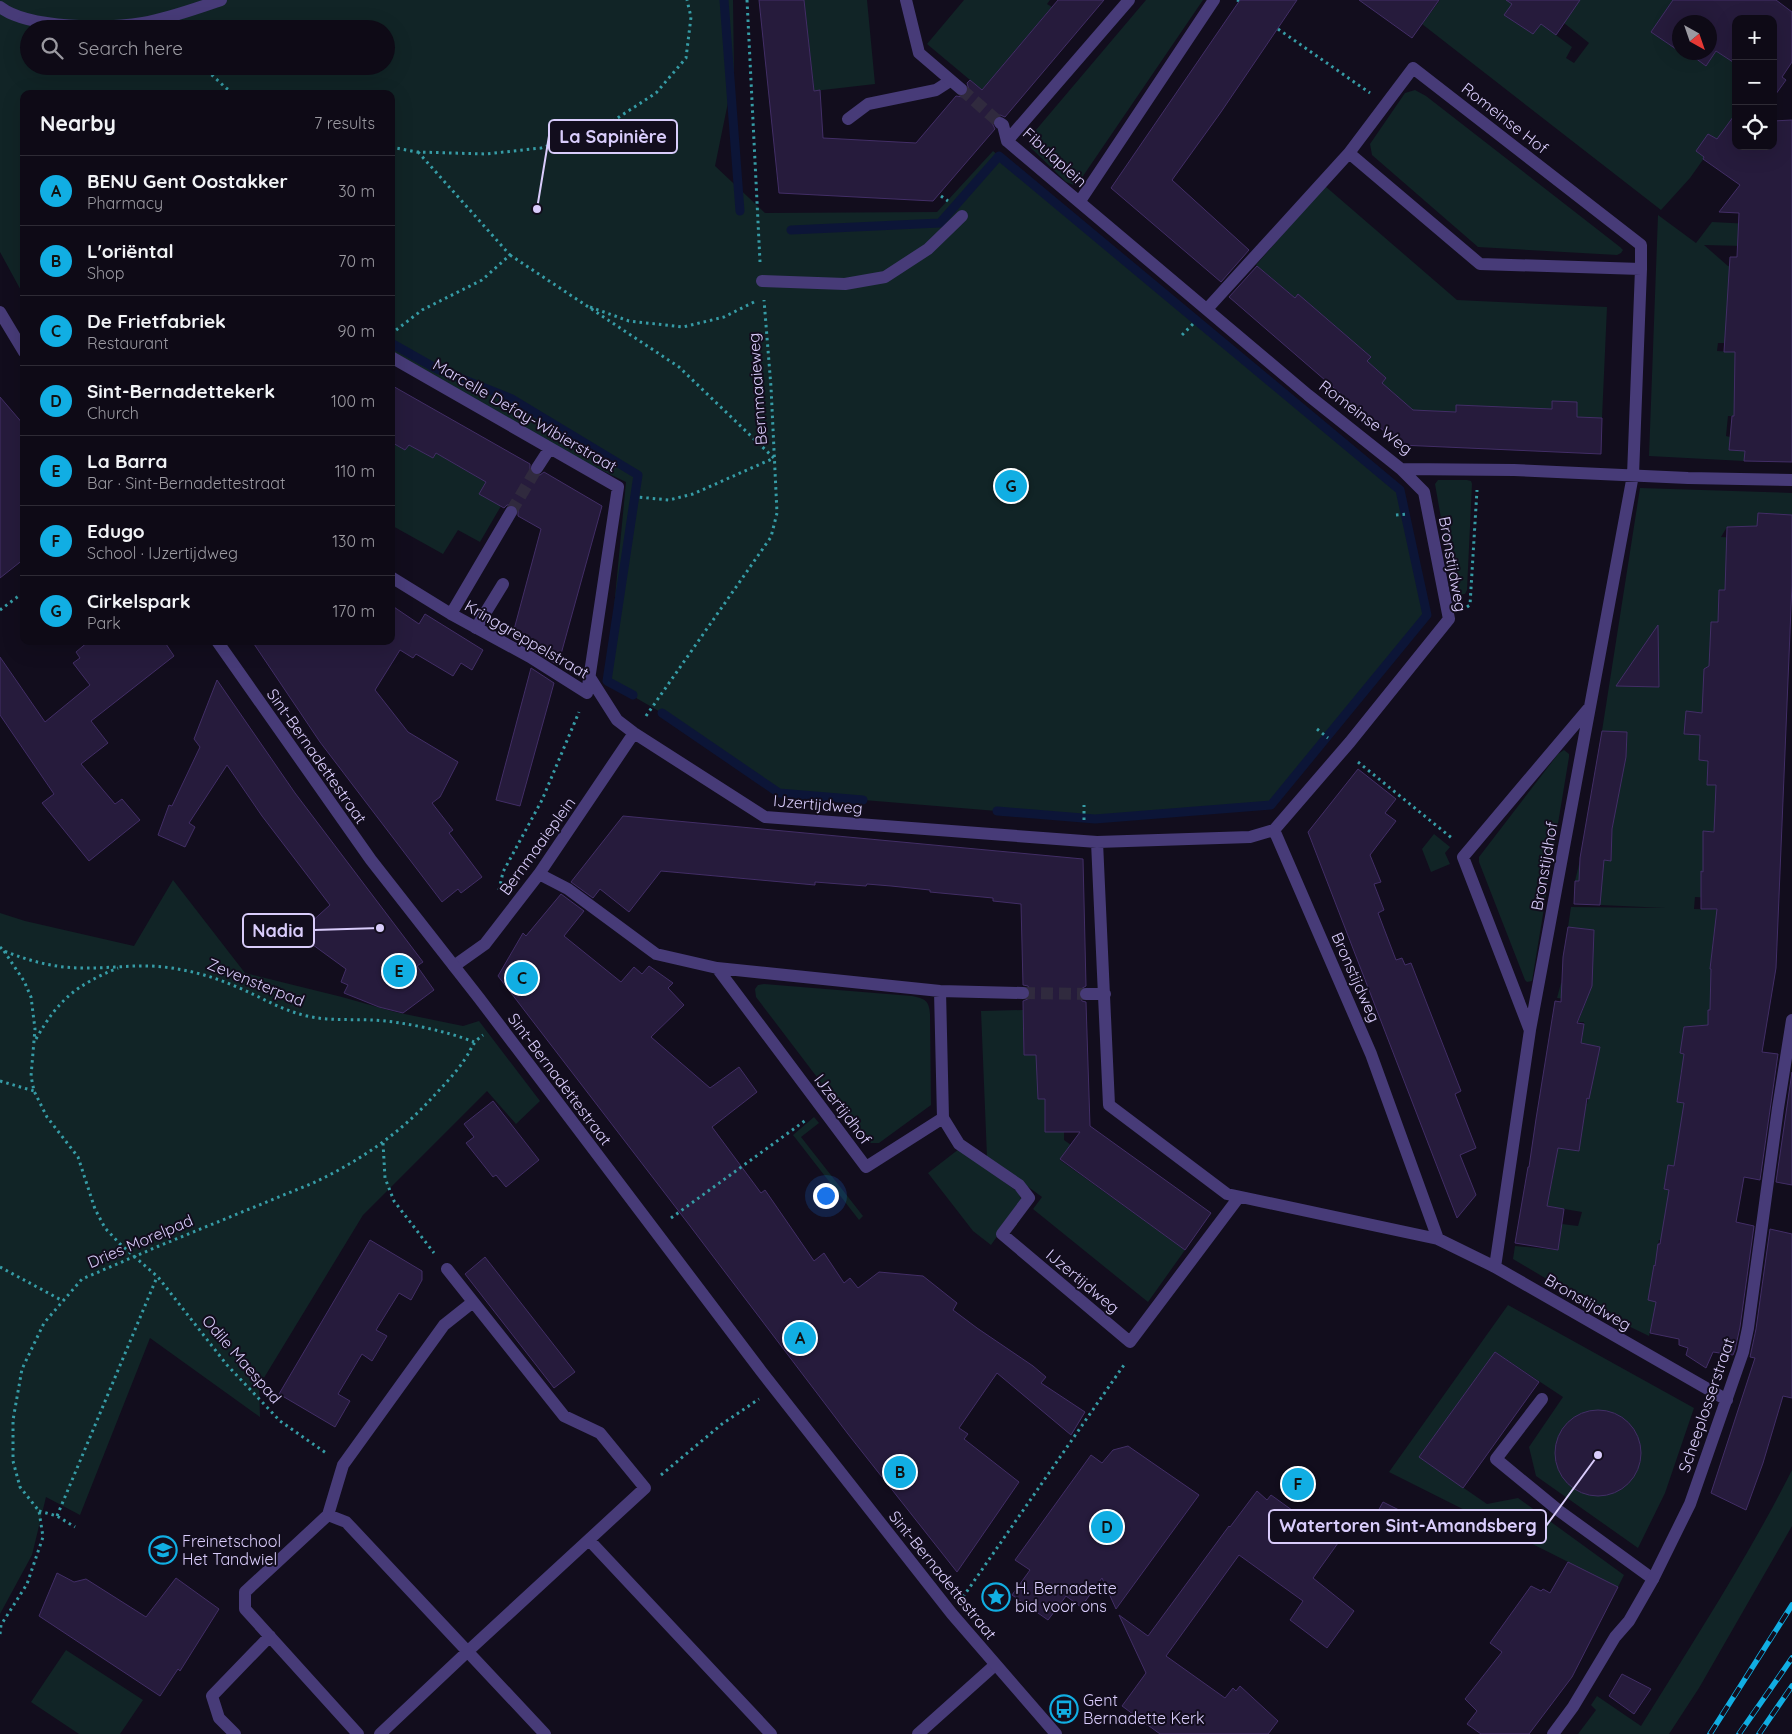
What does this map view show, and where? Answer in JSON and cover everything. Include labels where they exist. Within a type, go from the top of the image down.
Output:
[{"type":"street","points":[[159,20],[186,13],[221,0]]},
{"type":"street","points":[[906,0],[919,53],[961,89]]},
{"type":"street","name":"Fibulaplein","points":[[1130,0],[1007,141],[1080,201],[1214,0]]},
{"type":"street","points":[[0,7],[8,13],[35,20]]},
{"type":"street","name":"Romeinse Hof","points":[[1207,308],[1348,152],[1414,68],[1642,245],[1633,475]]},
{"type":"street","points":[[848,119],[868,104],[936,90],[950,81]]},
{"type":"street","points":[[1000,123],[1003,125],[1007,141]]},
{"type":"street","points":[[1348,152],[1480,264],[1641,269]]},
{"type":"street","name":"Romeinse Weg","points":[[1080,201],[1308,395],[1401,468],[1792,480]]},
{"type":"street","points":[[762,281],[845,284],[884,277],[928,250],[962,216]]},
{"type":"street","points":[[0,312],[20,343]]},
{"type":"street","name":"Marcelle Defay-Wibierstraat","points":[[395,360],[618,487],[587,693]]},
{"type":"street","points":[[537,468],[550,448]]},
{"type":"street","name":"Bronstijdweg","points":[[1401,468],[1424,492],[1449,619],[1343,750],[1274,830],[1371,1054],[1438,1240],[1495,1268],[1726,1400]]},
{"type":"street","name":"Bronstijdhof","points":[[1495,1268],[1530,1030],[1633,475]]},
{"type":"street","name":"Kringgreppelstraat","points":[[451,614],[511,512]]},
{"type":"street","name":"Kringgreppelstraat","points":[[395,579],[451,614],[530,657],[587,693]]},
{"type":"street","points":[[476,628],[503,584]]},
{"type":"street","name":"Sint-Bernadettestraat","points":[[220,645],[371,860],[454,966],[774,1388],[952,1614],[1056,1734]]},
{"type":"street","name":"IJzertijdweg","points":[[589,676],[617,720],[634,733],[765,816],[1097,842],[1250,837],[1274,830]]},
{"type":"street","name":"Bronstijdhof","points":[[1530,1030],[1463,857],[1589,707]]},
{"type":"street","name":"Bernmaaieplein","points":[[454,966],[485,944],[539,874],[634,733]]},
{"type":"street","points":[[1097,842],[1109,1105],[1227,1194],[1438,1240]]},
{"type":"street","points":[[539,874],[568,889],[656,954],[717,968],[940,991],[1023,993]]},
{"type":"street","name":"IJzertijdhof","points":[[717,968],[866,1167],[943,1118]]},
{"type":"street","points":[[940,991],[943,1118]]},
{"type":"street","points":[[1086,994],[1105,994]]},
{"type":"street","name":"Scheeplosserstraat","points":[[1553,1734],[1573,1707],[1615,1637],[1629,1621],[1653,1579],[1690,1504],[1711,1439],[1743,1352],[1792,1020]]},
{"type":"street","name":"IJzertijdweg","points":[[943,1118],[959,1144],[1020,1185],[1029,1198],[1002,1234],[1130,1342]]},
{"type":"street","points":[[1130,1342],[1240,1197]]},
{"type":"street","points":[[380,1734],[645,1488],[600,1433],[564,1416],[447,1270]]},
{"type":"street","points":[[358,1734],[245,1609],[245,1592],[328,1516],[343,1465],[444,1326],[473,1302]]},
{"type":"street","points":[[1542,1399],[1496,1459],[1558,1510],[1653,1579]]},
{"type":"street","points":[[328,1516],[346,1522],[545,1734]]},
{"type":"street","points":[[589,1540],[771,1734]]},
{"type":"street","points":[[235,1734],[218,1718],[212,1696],[270,1636]]},
{"type":"street","name":"Sint-Bernadettestraat","points":[[918,1734],[995,1665]]},
{"type":"path","points":[[395,148],[418,152],[486,154],[541,148],[599,130],[656,93],[686,58],[691,17],[686,0]]},
{"type":"path","points":[[747,0],[762,281]]},
{"type":"path","points":[[1278,29],[1386,104]]},
{"type":"path","points":[[212,75],[229,90]]},
{"type":"path","points":[[418,152],[510,255],[679,367],[774,458],[693,494],[669,500],[648,497]]},
{"type":"path","points":[[395,331],[422,310],[482,280],[510,255]]},
{"type":"path","name":"Bernmaaieweg","points":[[583,305],[630,322],[684,327],[724,317],[763,298],[771,387],[776,513],[771,537],[634,733]]},
{"type":"path","points":[[1449,619],[1470,605],[1478,469]]},
{"type":"path","points":[[0,610],[20,595]]},
{"type":"path","points":[[499,890],[503,872],[542,800],[587,693]]},
{"type":"path","points":[[1343,750],[1468,851]]},
{"type":"path","name":"Zevensterpad","points":[[0,947],[38,963],[61,967],[163,966],[202,973],[238,987],[281,1009],[308,1016],[337,1020],[387,1021],[458,1035],[474,1042]]},
{"type":"path","points":[[0,1081],[34,1091],[31,1076],[35,1029],[31,997],[24,981],[4,950]]},
{"type":"path","points":[[34,1041],[61,1002],[76,989],[93,978],[120,967]]},
{"type":"path","name":"Dries Morelpad","points":[[39,1511],[20,1488],[12,1461],[13,1420],[22,1369],[44,1323],[82,1279],[338,1172],[383,1142],[429,1101],[465,1060],[474,1042]]},
{"type":"path","name":"Odile Maespad","points":[[34,1091],[47,1118],[78,1157],[95,1209],[105,1228],[134,1257],[158,1277],[227,1365],[280,1421],[343,1465]]},
{"type":"path","points":[[654,1230],[822,1108]]},
{"type":"path","points":[[383,1142],[385,1178],[394,1200],[447,1270]]},
{"type":"path","points":[[0,1267],[63,1301]]},
{"type":"path","points":[[57,1516],[158,1277]]},
{"type":"path","points":[[952,1614],[1128,1358],[1130,1342]]},
{"type":"path","points":[[645,1488],[722,1424],[774,1388]]},
{"type":"path","points":[[0,1634],[1,1625],[27,1584],[43,1537],[39,1511],[57,1516],[75,1527]]},
{"type":"green space","points":[[0,0],[733,0],[734,73],[715,166],[765,213],[937,212],[993,151],[1400,490],[1427,615],[1271,805],[1095,819],[779,793],[662,713],[607,681],[626,482],[520,431],[395,355],[395,90],[20,90],[20,289],[0,252]]},
{"type":"green space","points":[[804,0],[867,0],[875,84],[814,91]]},
{"type":"green space","points":[[964,0],[1050,0],[1047,4],[1052,7],[982,90],[927,44]]},
{"type":"green space","points":[[1146,0],[1203,0],[1081,179],[1074,185],[1066,182],[1031,148],[1029,143],[1030,137]]},
{"type":"green space","points":[[1440,0],[1673,0],[1675,15],[1672,15],[1672,60],[1697,60],[1706,66],[1710,60],[1717,60],[1717,50],[1729,33],[1732,46],[1732,119],[1690,178],[1661,210],[1422,24]],"holes":[[[1564,23],[1589,43],[1574,63],[1566,58],[1572,47],[1556,35]]]},
{"type":"green space","points":[[1415,90],[1426,96],[1620,247],[1623,250],[1621,253],[1617,255],[1478,247],[1372,155],[1370,144],[1405,93]]},
{"type":"green space","points":[[1325,186],[1457,300],[1607,307],[1602,418],[1577,417],[1577,402],[1552,401],[1551,416],[1456,406],[1456,412],[1413,410],[1382,383],[1386,378],[1367,361],[1371,357],[1298,294],[1295,298],[1256,265]]},
{"type":"green space","points":[[1658,215],[1696,243],[1712,222],[1751,224],[1743,246],[1704,245],[1728,266],[1746,267],[1737,343],[1718,343],[1717,351],[1736,352],[1735,416],[1728,416],[1726,436],[1730,437],[1729,450],[1745,451],[1744,461],[1649,456]]},
{"type":"green space","points":[[395,444],[405,450],[409,445],[433,458],[436,453],[486,482],[479,494],[501,506],[480,542],[458,530],[443,554],[395,527]]},
{"type":"green space","points":[[1438,480],[1467,480],[1471,481],[1472,484],[1467,590],[1465,594],[1456,595],[1454,592],[1435,484]]},
{"type":"green space","points":[[1640,488],[1792,493],[1792,515],[1759,513],[1757,526],[1727,527],[1721,537],[1760,539],[1754,590],[1719,590],[1718,616],[1753,616],[1710,644],[1709,654],[1728,656],[1704,669],[1704,713],[1701,713],[1685,725],[1685,734],[1746,737],[1699,750],[1699,760],[1708,761],[1707,785],[1716,785],[1715,832],[1703,832],[1703,842],[1728,843],[1713,872],[1701,872],[1701,885],[1726,899],[1695,897],[1694,909],[1778,911],[1777,934],[1714,933],[1710,969],[1715,970],[1710,1010],[1708,1011],[1708,1025],[1684,1027],[1723,1060],[1681,1072],[1677,1102],[1701,1106],[1698,1129],[1680,1127],[1678,1142],[1709,1146],[1676,1166],[1668,1166],[1664,1189],[1675,1191],[1669,1242],[1659,1240],[1649,1300],[1660,1303],[1664,1319],[1653,1318],[1649,1336],[1616,1320],[1513,1259],[1515,1246],[1558,1250],[1562,1224],[1578,1226],[1582,1212],[1547,1206],[1558,1148],[1533,1144],[1536,1119],[1572,1126],[1576,1103],[1587,1104],[1591,1089],[1580,1038],[1582,1038],[1584,1022],[1578,1022],[1586,1001],[1557,998],[1561,983],[1591,981],[1594,930],[1568,927],[1571,907],[1666,908],[1600,905],[1601,882],[1575,881],[1580,860],[1611,860],[1612,829],[1622,758],[1626,758],[1627,732],[1602,731]]},
{"type":"green space","points":[[1564,750],[1569,754],[1569,757],[1532,981],[1527,982],[1479,862],[1479,857],[1558,754]]},
{"type":"green space","points":[[1434,834],[1450,847],[1445,853],[1450,864],[1431,872],[1422,849]]},
{"type":"green space","points":[[173,880],[245,973],[395,1012],[463,1026],[479,1021],[540,1101],[516,1124],[487,1091],[363,1215],[259,1386],[260,1417],[150,1338],[80,1515],[46,1497],[32,1555],[0,1614],[0,913],[25,921],[134,946]]},
{"type":"green space","points":[[758,985],[912,996],[926,1001],[930,1014],[931,1105],[879,1143],[871,1143],[864,1139],[756,997],[755,989]]},
{"type":"green space","points":[[1023,1010],[1024,1055],[1037,1055],[1047,1099],[1047,1105],[1045,1105],[1045,1132],[1064,1132],[1064,1140],[1071,1145],[1060,1160],[1185,1250],[1148,1302],[1033,1209],[1042,1197],[987,1157],[981,1011]]},
{"type":"green space","points":[[814,1117],[819,1123],[801,1137],[863,1216],[859,1220],[793,1135]]},
{"type":"green space","points":[[959,1149],[1018,1192],[1022,1201],[991,1245],[973,1231],[928,1173]]},
{"type":"green space","points":[[1508,1305],[1694,1408],[1665,1493],[1638,1548],[1536,1476],[1529,1447],[1563,1397],[1495,1352],[1419,1457],[1487,1504],[1518,1498],[1624,1575],[1618,1587],[1389,1472]]},
{"type":"green space","points":[[1792,1470],[1792,1526],[1699,1688],[1669,1734],[1578,1734],[1596,1710],[1591,1705],[1597,1696],[1641,1726],[1738,1568]]},
{"type":"green space","points":[[66,1650],[143,1700],[120,1734],[79,1734],[31,1702]]},
{"type":"building","points":[[759,0],[804,0],[814,91],[820,90],[823,138],[916,143],[956,96],[963,97],[967,94],[969,90],[967,83],[970,80],[982,90],[1058,0],[1104,0],[1005,117],[1000,115],[994,118],[992,123],[995,129],[933,201],[779,193]]},
{"type":"building","points":[[1240,0],[1297,0],[1172,180],[1249,250],[1221,282],[1111,188]]},
{"type":"building","points":[[1359,0],[1439,0],[1412,38]]},
{"type":"building","points":[[1506,0],[1580,0],[1556,35],[1541,24],[1533,34],[1504,15],[1512,4]]},
{"type":"building","points":[[1673,0],[1776,0],[1792,12],[1792,62],[1782,77],[1786,80],[1777,92],[1777,15],[1732,15],[1732,61],[1717,52],[1717,15],[1672,15],[1672,46],[1651,32]]},
{"type":"building","points":[[1698,60],[1710,60],[1706,66]]},
{"type":"building","points":[[1732,118],[1732,150],[1777,150],[1777,121],[1792,120],[1792,462],[1744,461],[1745,451],[1729,450],[1732,416],[1734,416],[1735,352],[1724,352],[1730,257],[1737,257],[1739,213],[1719,212],[1740,185],[1703,159],[1704,157],[1696,151],[1708,134],[1717,139]]},
{"type":"building","points":[[1257,266],[1295,298],[1298,294],[1371,357],[1367,361],[1386,378],[1382,383],[1413,410],[1456,412],[1456,405],[1552,409],[1552,401],[1577,402],[1577,417],[1602,418],[1601,454],[1400,445],[1229,297]]},
{"type":"building","points":[[395,387],[530,464],[530,471],[533,475],[540,475],[544,472],[602,506],[558,665],[512,637],[541,529],[518,516],[518,508],[515,505],[507,505],[504,508],[479,494],[486,482],[436,453],[433,458],[409,445],[405,450],[395,444]]},
{"type":"building","points":[[0,397],[20,420],[20,562],[0,578]]},
{"type":"building","points":[[1758,513],[1792,515],[1792,584],[1776,968],[1762,1052],[1778,1054],[1760,1180],[1744,1177],[1736,1222],[1754,1226],[1735,1350],[1733,1355],[1713,1352],[1706,1368],[1686,1355],[1688,1348],[1679,1345],[1679,1339],[1650,1333],[1656,1302],[1648,1300],[1669,1190],[1664,1189],[1668,1165],[1674,1166],[1684,1103],[1677,1102],[1684,1054],[1680,1053],[1684,1027],[1708,1025],[1710,969],[1717,909],[1701,909],[1703,831],[1714,832],[1716,785],[1707,785],[1708,761],[1699,760],[1700,735],[1684,734],[1686,711],[1702,713],[1704,669],[1709,666],[1711,622],[1718,622],[1719,590],[1725,590],[1727,527],[1757,526]]},
{"type":"building","points":[[395,608],[419,624],[425,614],[483,650],[472,670],[461,663],[453,676],[416,654],[413,658],[400,650],[375,690],[408,732],[458,762],[440,797],[432,803],[453,830],[449,833],[482,877],[461,893],[458,889],[442,902],[320,742],[255,645],[395,645]]},
{"type":"building","points":[[1658,625],[1659,687],[1616,686]]},
{"type":"building","points":[[84,645],[167,645],[174,656],[91,721],[108,743],[81,764],[115,804],[122,799],[140,820],[89,861],[42,803],[54,794],[0,715],[0,657],[45,722],[90,685],[73,663],[80,658],[76,652]]},
{"type":"building","points":[[531,668],[554,683],[520,806],[496,800]]},
{"type":"building","points":[[217,680],[295,793],[423,962],[417,966],[434,990],[403,1013],[379,1007],[344,993],[348,985],[341,982],[346,969],[298,934],[330,905],[262,816],[227,765],[189,823],[195,827],[185,847],[158,835],[169,805],[172,806],[200,747],[194,739]]},
{"type":"building","points":[[1602,731],[1627,732],[1626,757],[1612,829],[1611,861],[1604,860],[1600,905],[1574,904],[1575,881],[1579,881],[1580,858]]},
{"type":"building","points":[[1358,769],[1396,799],[1385,813],[1396,821],[1370,855],[1381,882],[1374,884],[1384,910],[1378,913],[1396,960],[1402,958],[1405,965],[1411,963],[1461,1091],[1455,1094],[1476,1148],[1460,1155],[1476,1195],[1457,1218],[1308,832]]},
{"type":"building","points":[[623,816],[1083,859],[1086,986],[1079,990],[1078,994],[1082,1001],[1086,1002],[1090,1126],[1211,1213],[1185,1250],[1060,1159],[1080,1132],[1045,1132],[1045,1099],[1038,1099],[1036,1055],[1024,1055],[1023,1001],[1030,998],[1031,993],[1028,986],[1023,985],[1021,904],[993,901],[993,898],[891,886],[815,882],[815,885],[661,871],[629,912],[600,889],[593,898],[571,882]]},
{"type":"building","points":[[561,894],[584,911],[564,936],[621,982],[634,967],[642,974],[649,966],[673,983],[668,988],[684,1005],[651,1037],[710,1088],[739,1067],[757,1092],[712,1127],[761,1193],[765,1190],[814,1261],[824,1253],[844,1283],[850,1278],[858,1288],[879,1272],[923,1276],[957,1303],[953,1310],[1033,1366],[1046,1377],[1041,1383],[1085,1412],[1071,1435],[997,1373],[959,1428],[968,1434],[964,1439],[1019,1482],[957,1572],[848,1434],[498,976],[523,933],[526,936]]},
{"type":"building","points":[[1568,927],[1594,930],[1592,986],[1577,1023],[1584,1024],[1581,1043],[1600,1047],[1589,1099],[1587,1098],[1579,1151],[1558,1148],[1547,1206],[1564,1209],[1558,1250],[1515,1243],[1555,1001],[1561,1002],[1563,957]]},
{"type":"building","points":[[1792,1072],[1792,1185],[1776,1182]]},
{"type":"building","points":[[493,1101],[539,1160],[506,1187],[496,1175],[493,1177],[466,1143],[474,1137],[464,1124]]},
{"type":"building","points":[[1770,1229],[1792,1234],[1792,1398],[1783,1396],[1763,1463],[1746,1510],[1711,1493],[1755,1358],[1750,1357],[1756,1329]]},
{"type":"building","points":[[370,1240],[422,1271],[422,1280],[411,1300],[399,1293],[376,1330],[387,1336],[372,1361],[362,1354],[338,1394],[350,1401],[335,1427],[279,1394]]},
{"type":"building","points":[[485,1257],[575,1372],[554,1388],[465,1274]]},
{"type":"building","points":[[1495,1352],[1539,1382],[1463,1488],[1419,1457]]},
{"type":"building","points":[[1598,1410],[1614,1414],[1628,1423],[1637,1437],[1641,1453],[1637,1469],[1628,1483],[1614,1492],[1598,1496],[1582,1492],[1568,1483],[1559,1469],[1555,1453],[1559,1437],[1568,1423],[1582,1414]]},
{"type":"building","points":[[1128,1446],[1199,1495],[1116,1609],[1102,1578],[1081,1607],[1066,1596],[1048,1620],[1012,1595],[1030,1570],[1015,1560],[1091,1455],[1102,1463],[1113,1450]]},
{"type":"building","points":[[1257,1491],[1267,1500],[1271,1495],[1338,1543],[1313,1578],[1354,1611],[1327,1648],[1290,1620],[1303,1601],[1239,1555],[1166,1656],[1225,1698],[1233,1688],[1236,1691],[1240,1686],[1278,1721],[1268,1734],[1160,1734],[1122,1706],[1146,1673],[1119,1615],[1148,1636]]},
{"type":"building","points":[[1383,1502],[1403,1512],[1390,1533],[1373,1520]]},
{"type":"building","points":[[1568,1562],[1618,1587],[1572,1677],[1529,1734],[1481,1734],[1467,1724],[1477,1711],[1465,1699],[1502,1652],[1490,1643],[1531,1586],[1550,1593]]},
{"type":"building","points":[[57,1573],[74,1582],[86,1579],[146,1617],[176,1578],[219,1609],[180,1671],[178,1669],[160,1696],[39,1616]]},
{"type":"building","points":[[1622,1674],[1651,1689],[1634,1714],[1609,1696]]},
{"type":"waterway","points":[[724,0],[740,211]]},
{"type":"waterway","points":[[791,230],[940,223],[999,156],[1400,490],[1427,615],[1271,805],[1095,819],[997,811]]},
{"type":"waterway","points":[[395,345],[437,369],[512,399],[638,475],[607,681],[633,695]]},
{"type":"waterway","points":[[662,713],[779,793],[863,800]]},
{"type":"tunnel","points":[[961,89],[1000,123]]},
{"type":"tunnel","points":[[511,512],[537,468]]},
{"type":"tunnel","points":[[1023,993],[1086,994]]},
{"type":"railway","points":[[1710,1734],[1792,1605]]},
{"type":"railway","points":[[1739,1734],[1792,1658]]},
{"type":"railway","points":[[1759,1734],[1792,1686]]},
{"type":"place","name":"La Sapinière","points":[[537,209]]},
{"type":"place","name":"Cirkelspark","points":[[1011,486]]},
{"type":"place","name":"Nadia","points":[[380,928]]},
{"type":"place","name":"La Barra","points":[[399,971]]},
{"type":"place","name":"De Frietfabriek","points":[[522,978]]},
{"type":"place","name":"BENU Gent Oostakker","points":[[800,1338]]},
{"type":"place","name":"Watertoren Sint-Amandsberg","points":[[1598,1455]]},
{"type":"place","name":"L'oriëntal","points":[[900,1472]]},
{"type":"place","name":"Edugo","points":[[1298,1484]]},
{"type":"place","name":"Sint-Bernadettekerk","points":[[1107,1527]]},
{"type":"place","name":"Freinetschool Het Tandwiel","points":[[163,1550]]},
{"type":"place","name":"H. Bernadette bid voor ons","points":[[996,1597]]},
{"type":"place","name":"Gent Bernadette Kerk","points":[[1064,1709]]}]
